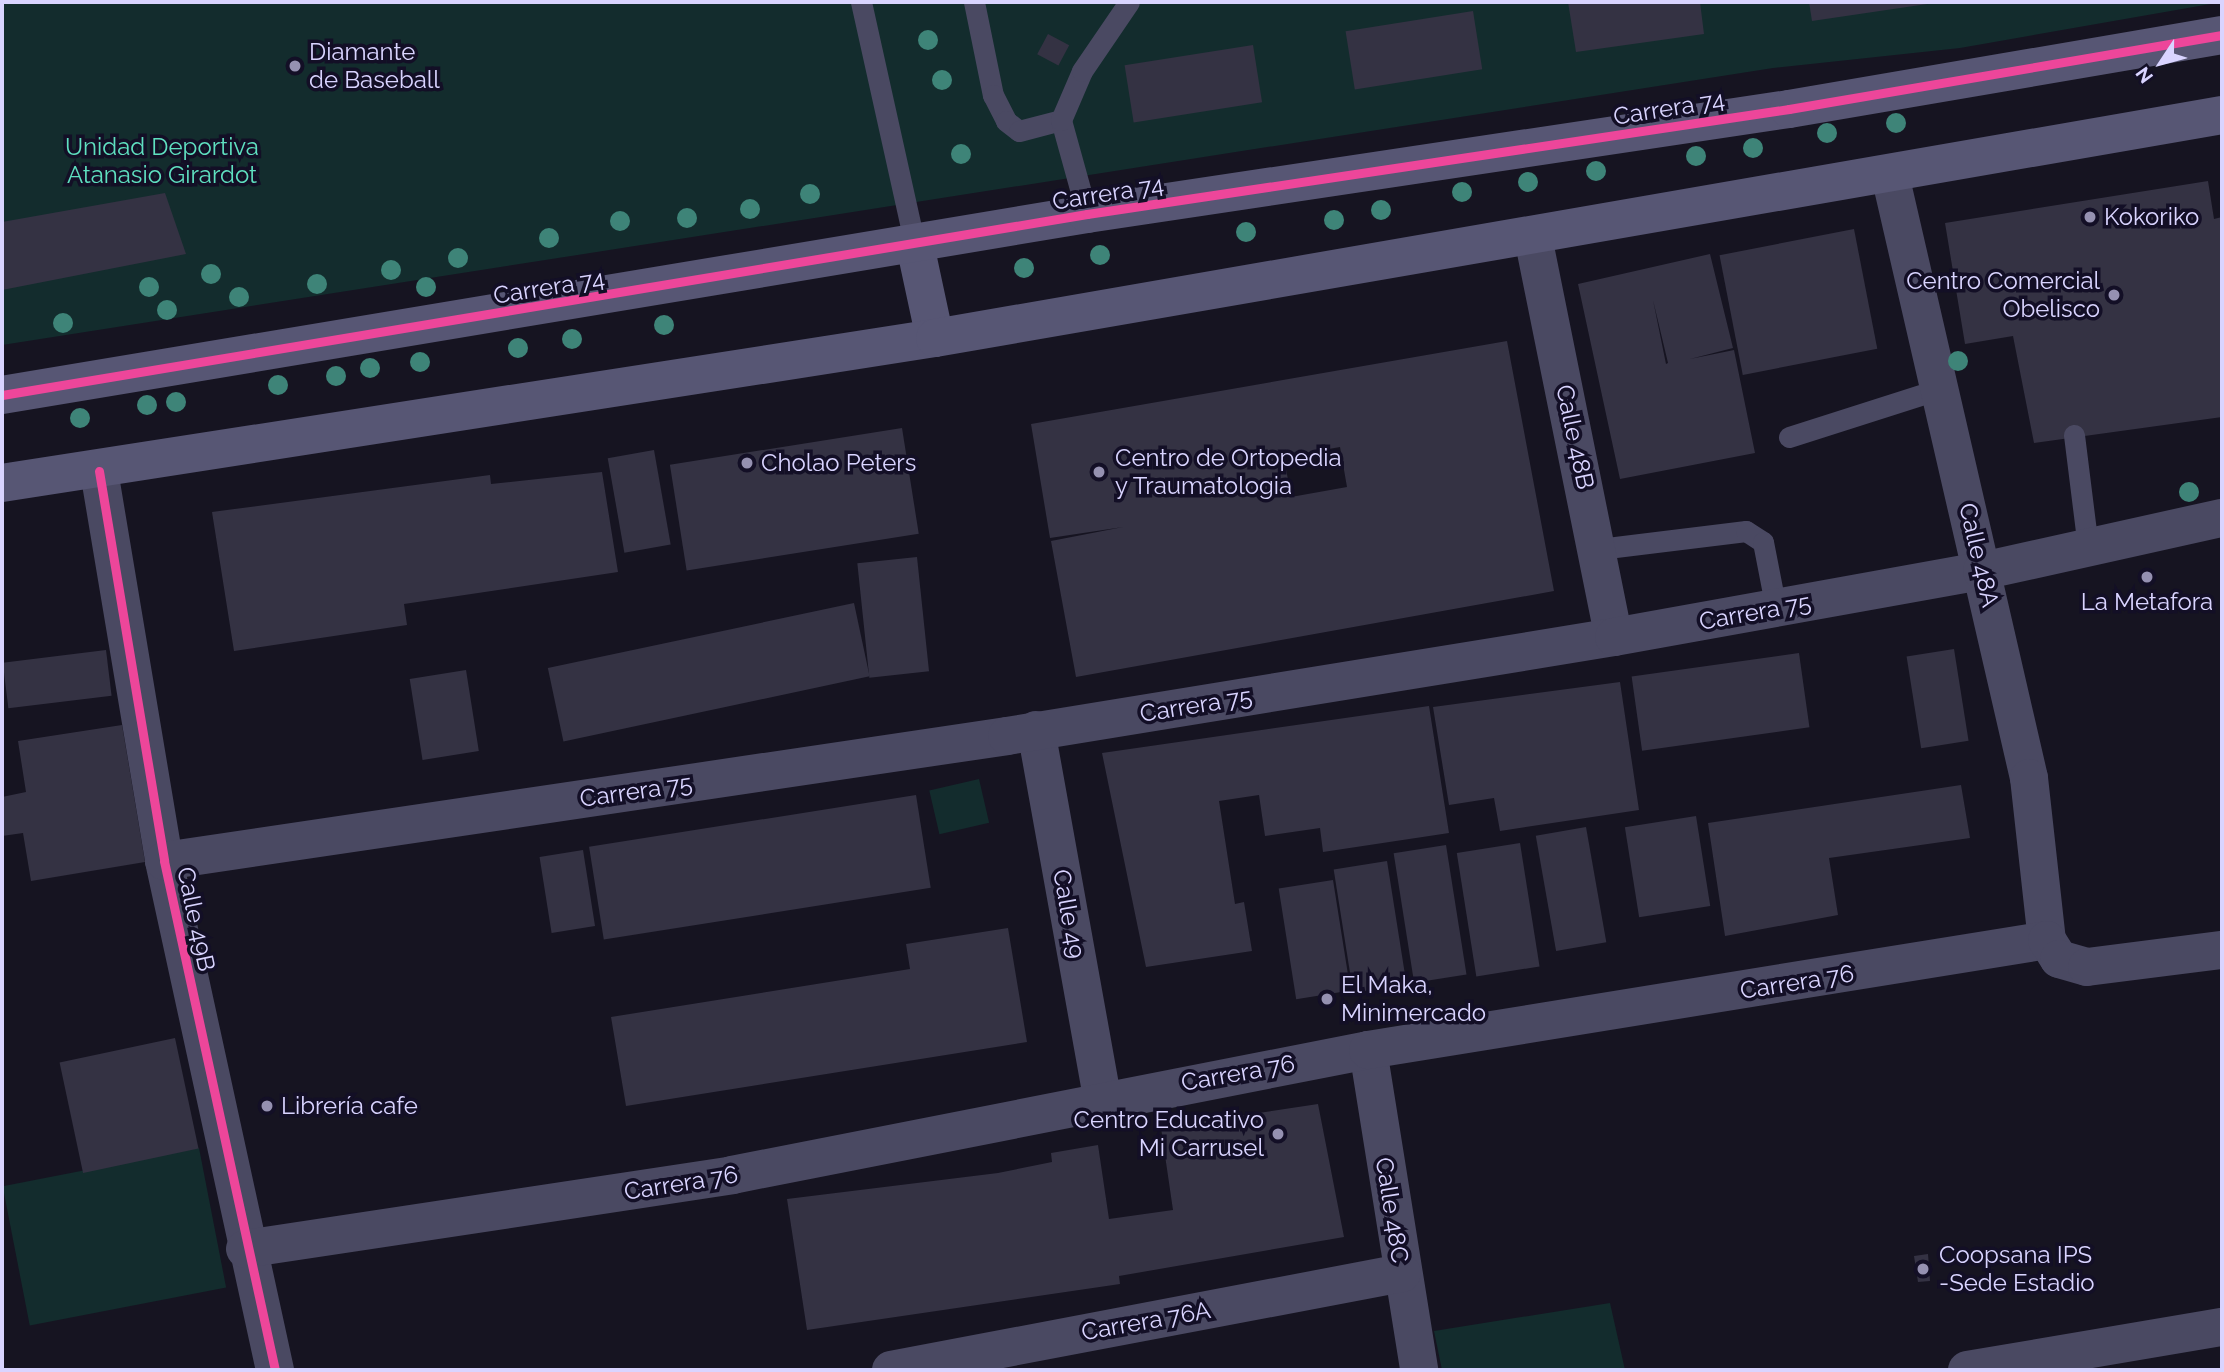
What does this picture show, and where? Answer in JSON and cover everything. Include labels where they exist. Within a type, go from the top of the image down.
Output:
[{"type":"main road","name":"Carrera 74","points":[[2,396],[915,245],[1087,214],[1789,109],[2222,35]]},
{"type":"main road","points":[[2,483],[99,471],[934,338],[1533,237],[2222,115]]},
{"type":"main road","points":[[915,245],[934,338]]},
{"type":"street","name":"Calle 48A","points":[[1890,175],[2029,778],[2046,940]]},
{"type":"street","name":"Calle 48B","points":[[1533,237],[1599,549],[1614,637]]},
{"type":"street","name":"Calle 49B","points":[[99,471],[164,861],[246,1249],[275,1370]]},
{"type":"street","name":"Carrera 75","points":[[164,861],[1036,730],[1614,637],[1982,571],[2222,518]]},
{"type":"street","name":"Calle 49","points":[[1036,730],[1102,1098]]},
{"type":"street","points":[[2046,940],[2059,958],[2087,967],[2222,950]]},
{"type":"street","name":"Carrera 76","points":[[246,1249],[732,1175],[1102,1098],[1368,1049],[2046,940]]},
{"type":"street","name":"Calle 48C","points":[[1368,1049],[1419,1370]]},
{"type":"street","name":"Carrera 76A","points":[[891,1370],[1058,1353],[1402,1273]]},
{"type":"street","points":[[1967,1370],[2061,1364],[2222,1327]]},
{"type":"lane","points":[[861,2],[915,245]]},
{"type":"lane","points":[[974,2],[1001,114],[1019,131],[1060,121]]},
{"type":"lane","points":[[1087,214],[1060,121],[1082,71],[1129,2]]},
{"type":"lane","points":[[1789,437],[1939,390]]},
{"type":"lane","points":[[2074,435],[2088,548]]},
{"type":"lane","points":[[1599,549],[1746,531],[1763,542],[1776,609]]},
{"type":"green space","name":"Unidad Deportiva Atanasio Girardot","points":[[2,2],[2222,2],[1960,48],[1773,68],[2,345]]},
{"type":"green space","points":[[979,779],[989,823],[939,834],[929,790]]},
{"type":"green space","points":[[199,1148],[226,1287],[30,1326],[3,1186]]},
{"type":"green space","points":[[1610,1303],[1625,1370],[1442,1370],[1434,1331]]},
{"type":"building","points":[[1568,2],[1700,2],[1704,34],[1576,52]]},
{"type":"building","points":[[1809,2],[1934,2],[1934,3],[1812,21]]},
{"type":"building","points":[[1473,11],[1482,69],[1355,89],[1346,31]]},
{"type":"building","points":[[1048,34],[1069,45],[1058,66],[1037,54]]},
{"type":"building","points":[[1253,45],[1262,102],[1134,123],[1125,65]]},
{"type":"building","name":"Centro Comercial Obelisco","points":[[2208,181],[2214,219],[2222,217],[2222,417],[2034,443],[2013,336],[1965,344],[1945,223]]},
{"type":"building","points":[[165,193],[186,254],[2,290],[2,222]]},
{"type":"building","points":[[1854,229],[1877,349],[1743,375],[1720,255]]},
{"type":"building","points":[[1710,254],[1733,348],[1690,359],[1734,350],[1755,453],[1620,479],[1578,284]],"holes":[[[1653,300],[1668,363],[1666,364]]]},
{"type":"building","points":[[1507,341],[1554,591],[1076,677],[1051,541],[1123,527],[1050,538],[1031,424]],"holes":[[[1340,447],[1347,487],[1291,497],[1284,457]]]},
{"type":"building","points":[[902,428],[919,534],[687,570],[670,465]]},
{"type":"building","points":[[654,450],[671,545],[624,553],[608,458]]},
{"type":"building","points":[[602,472],[618,572],[404,604],[407,625],[234,651],[212,512],[490,475],[491,484]]},
{"type":"building","points":[[917,557],[929,671],[869,678],[857,563]]},
{"type":"building","points":[[854,603],[870,676],[563,741],[548,668]]},
{"type":"building","points":[[1954,649],[1969,741],[1921,748],[1907,657]]},
{"type":"building","points":[[106,650],[112,696],[8,708],[3,663]]},
{"type":"building","points":[[1799,653],[1809,727],[1642,751],[1632,677]]},
{"type":"building","points":[[466,670],[479,751],[423,760],[410,679]]},
{"type":"building","points":[[1620,682],[1639,810],[1500,831],[1494,798],[1449,805],[1433,707]]},
{"type":"building","points":[[1429,706],[1449,833],[1323,852],[1320,828],[1265,836],[1259,795],[1219,801],[1235,904],[1244,902],[1252,951],[1146,967],[1102,753]]},
{"type":"building","points":[[122,725],[145,862],[31,881],[23,833],[2,836],[2,797],[26,792],[18,741]]},
{"type":"building","points":[[1961,785],[1970,838],[1829,858],[1838,915],[1725,936],[1708,823]]},
{"type":"building","points":[[916,795],[931,888],[604,940],[589,847]]},
{"type":"building","points":[[1696,816],[1710,906],[1639,917],[1625,827]]},
{"type":"building","points":[[1586,827],[1606,942],[1556,951],[1536,836]]},
{"type":"building","points":[[1520,843],[1540,966],[1476,976],[1457,853]]},
{"type":"building","points":[[1446,845],[1466,974],[1414,983],[1394,853]]},
{"type":"building","points":[[583,850],[595,926],[552,933],[540,857]]},
{"type":"building","points":[[1387,861],[1407,984],[1353,993],[1334,869]]},
{"type":"building","points":[[1333,880],[1351,991],[1296,999],[1279,889]]},
{"type":"building","points":[[1008,928],[1027,1042],[626,1106],[611,1017],[910,969],[906,944]]},
{"type":"building","points":[[175,1038],[198,1149],[83,1173],[60,1063]]},
{"type":"building","points":[[1318,1104],[1344,1237],[1119,1276],[1120,1284],[807,1330],[787,1199],[998,1173],[1052,1162],[1051,1153],[1098,1145],[1109,1219],[1173,1210],[1161,1128]]},
{"type":"building","name":"Coopsana IPS -Sede Estadio","points":[[1928,1254],[1930,1281],[1918,1282],[1914,1256]]},
{"type":"cycle path","points":[[2,395],[1087,214],[1789,109],[2222,35]]},
{"type":"cycle path","points":[[99,471],[164,861],[275,1370]]},
{"type":"place","name":"Diamante de Baseball","points":[[295,66]]},
{"type":"place","name":"Kokoriko","points":[[2090,217]]},
{"type":"place","name":"Centro Comercial Obelisco","points":[[2114,295]]},
{"type":"place","name":"Cholao Peters","points":[[747,463]]},
{"type":"place","name":"Centro de Ortopedia y Traumatologia","points":[[1099,472]]},
{"type":"place","name":"La Metafora","points":[[2147,577]]},
{"type":"place","name":"El Maka, Minimercado","points":[[1327,999]]},
{"type":"place","name":"Librería cafe","points":[[267,1106]]},
{"type":"place","name":"Centro Educativo Mi Carrusel","points":[[1278,1134]]},
{"type":"place","name":"Coopsana IPS -Sede Estadio","points":[[1923,1269]]}]
